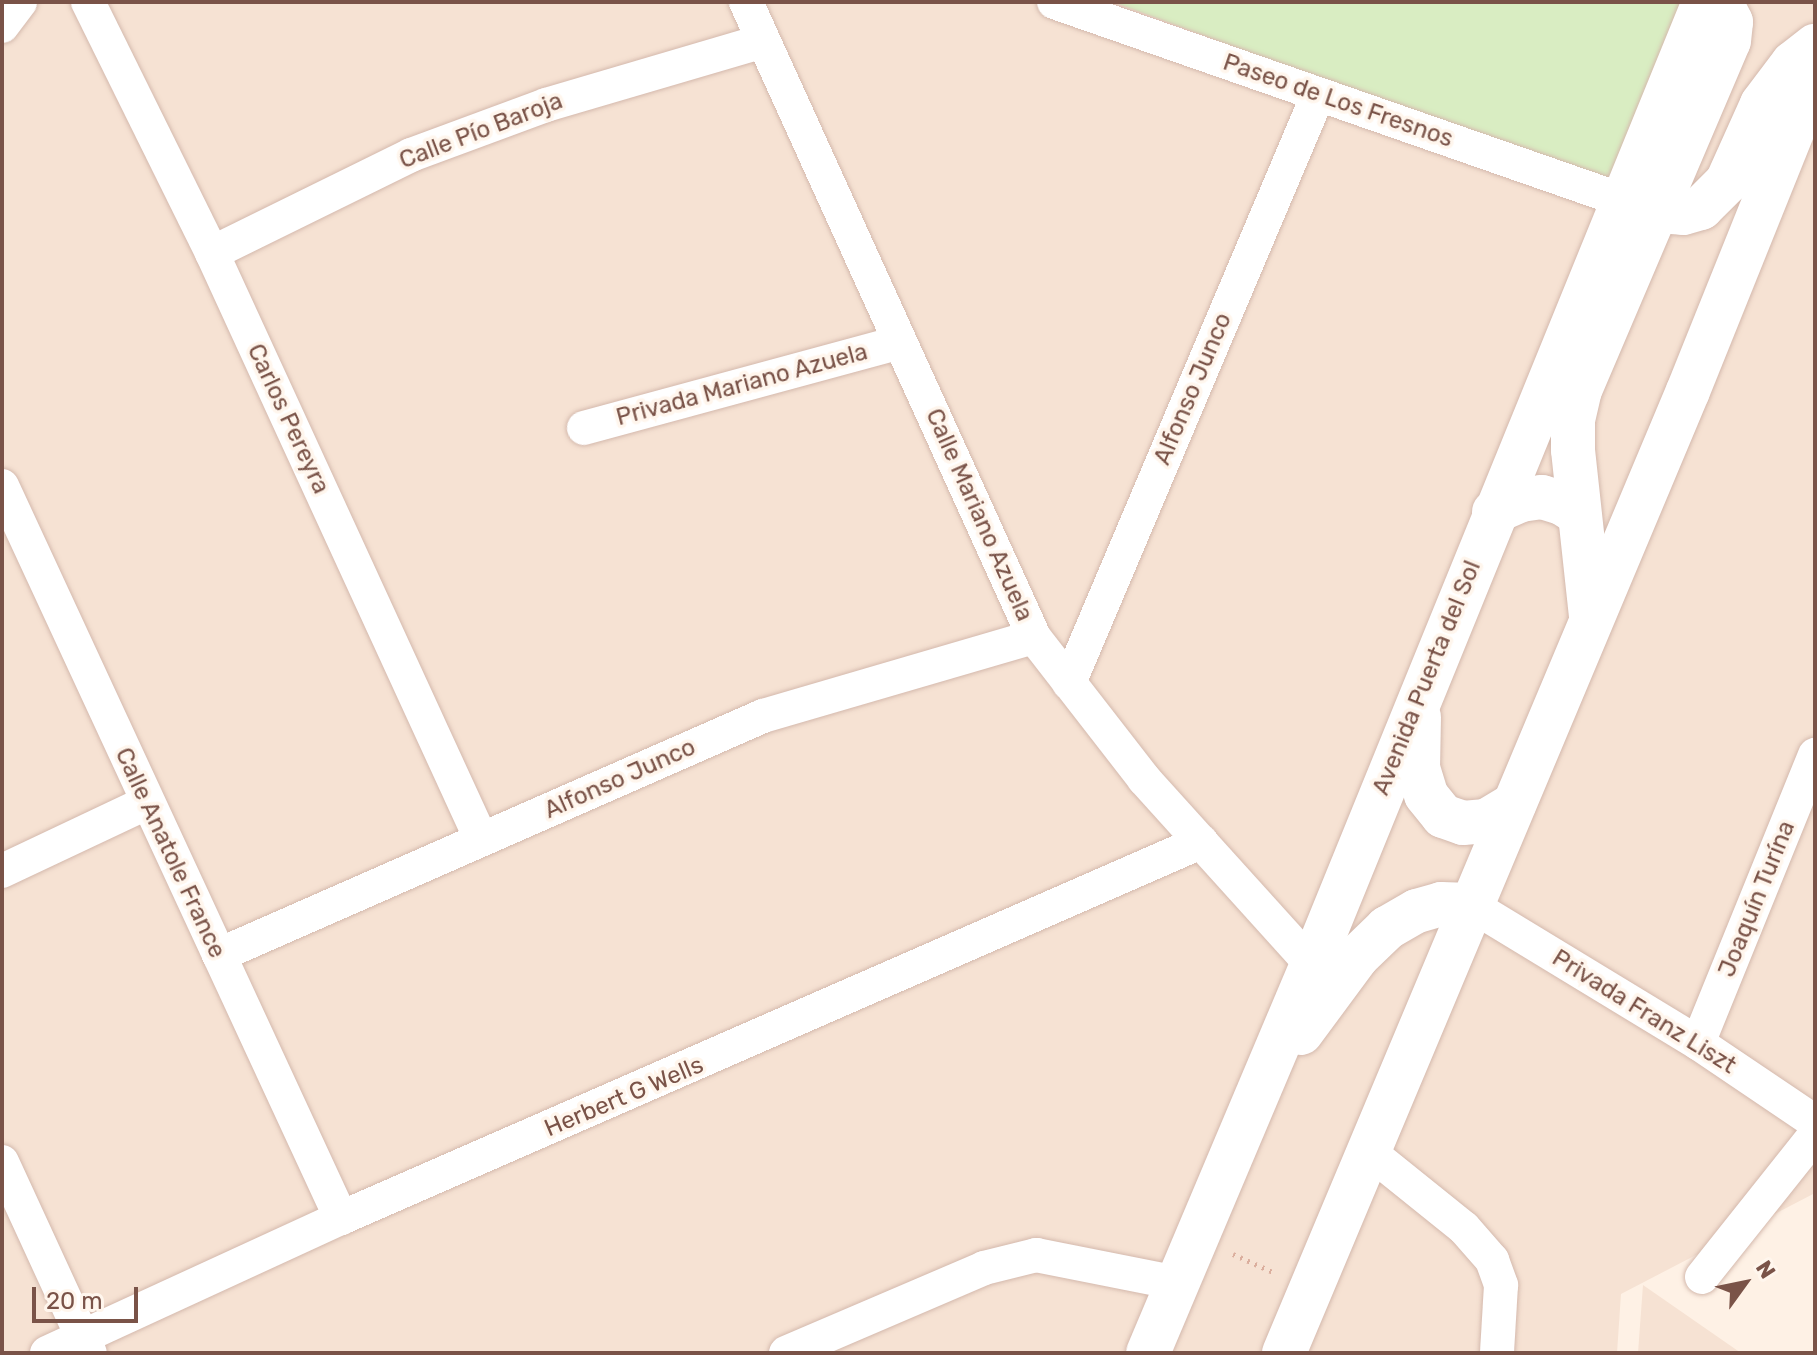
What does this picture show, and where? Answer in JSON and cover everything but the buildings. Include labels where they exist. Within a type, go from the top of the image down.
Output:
[{"type":"main road","name":"Avenida Puerta del Sol","points":[[1148,1353],[1254,1096],[1312,965],[1494,512],[1639,206],[1704,2]]},
{"type":"main road","points":[[1592,618],[1579,514],[1573,420],[1639,206],[1729,41],[1731,22],[1721,2]]},
{"type":"main road","points":[[1639,206],[1683,213],[1701,208],[1714,197],[1727,182],[1762,104],[1793,63],[1815,46]]},
{"type":"main road","points":[[1284,1353],[1592,618],[1815,75]]},
{"type":"main road","points":[[1494,512],[1521,500],[1542,497],[1562,503],[1579,514]]},
{"type":"main road","points":[[1420,695],[1418,768],[1426,795],[1443,816],[1463,823],[1486,821],[1514,804]]},
{"type":"main road","points":[[1254,1096],[1357,957],[1387,928],[1429,908],[1471,905]]},
{"type":"street","points":[[2,26],[20,2]]},
{"type":"street","name":"Carlos Pereyra","points":[[88,2],[212,253],[481,839]]},
{"type":"street","name":"Calle Mariano Azuela","points":[[746,2],[1034,637],[1144,779],[1312,965]]},
{"type":"street","name":"Paseo de Los Fresnos","points":[[1054,2],[1639,206]]},
{"type":"street","name":"Calle Pío Baroja","points":[[212,253],[411,155],[546,105],[763,41]]},
{"type":"street","name":"Alfonso Junco","points":[[1069,683],[1318,95]]},
{"type":"street","name":"Privada Mariano Azuela","points":[[584,428],[900,342]]},
{"type":"street","name":"Calle Anatole France","points":[[2,486],[146,803],[341,1218]]},
{"type":"street","name":"Alfonso Junco","points":[[219,955],[763,716],[1034,637]]},
{"type":"street","name":"Joaquín Turína","points":[[1698,1043],[1815,755]]},
{"type":"street","points":[[2,871],[146,803]]},
{"type":"street","name":"Herbert G Wells","points":[[47,1353],[87,1345],[341,1218],[1201,842]]},
{"type":"street","name":"Privada Franz Liszt","points":[[1471,905],[1698,1043],[1815,1122]]},
{"type":"street","points":[[1702,1277],[1815,1135]]},
{"type":"street","points":[[1367,1150],[1464,1228],[1492,1260],[1501,1285],[1497,1353]]},
{"type":"street","points":[[2,1162],[87,1345]]},
{"type":"street","points":[[786,1353],[984,1268],[1036,1255],[1177,1283]]},
{"type":"path","points":[[1195,1238],[1311,1289]]},
{"type":"shaded area","points":[[2,2],[1815,2],[1815,1193],[1621,1294],[1617,1353],[2,1353]]},
{"type":"shaded area","points":[[1643,1285],[1741,1353],[1638,1353]]},
{"type":"green space","points":[[1113,2],[1674,2],[1683,5],[1608,184]]}]
